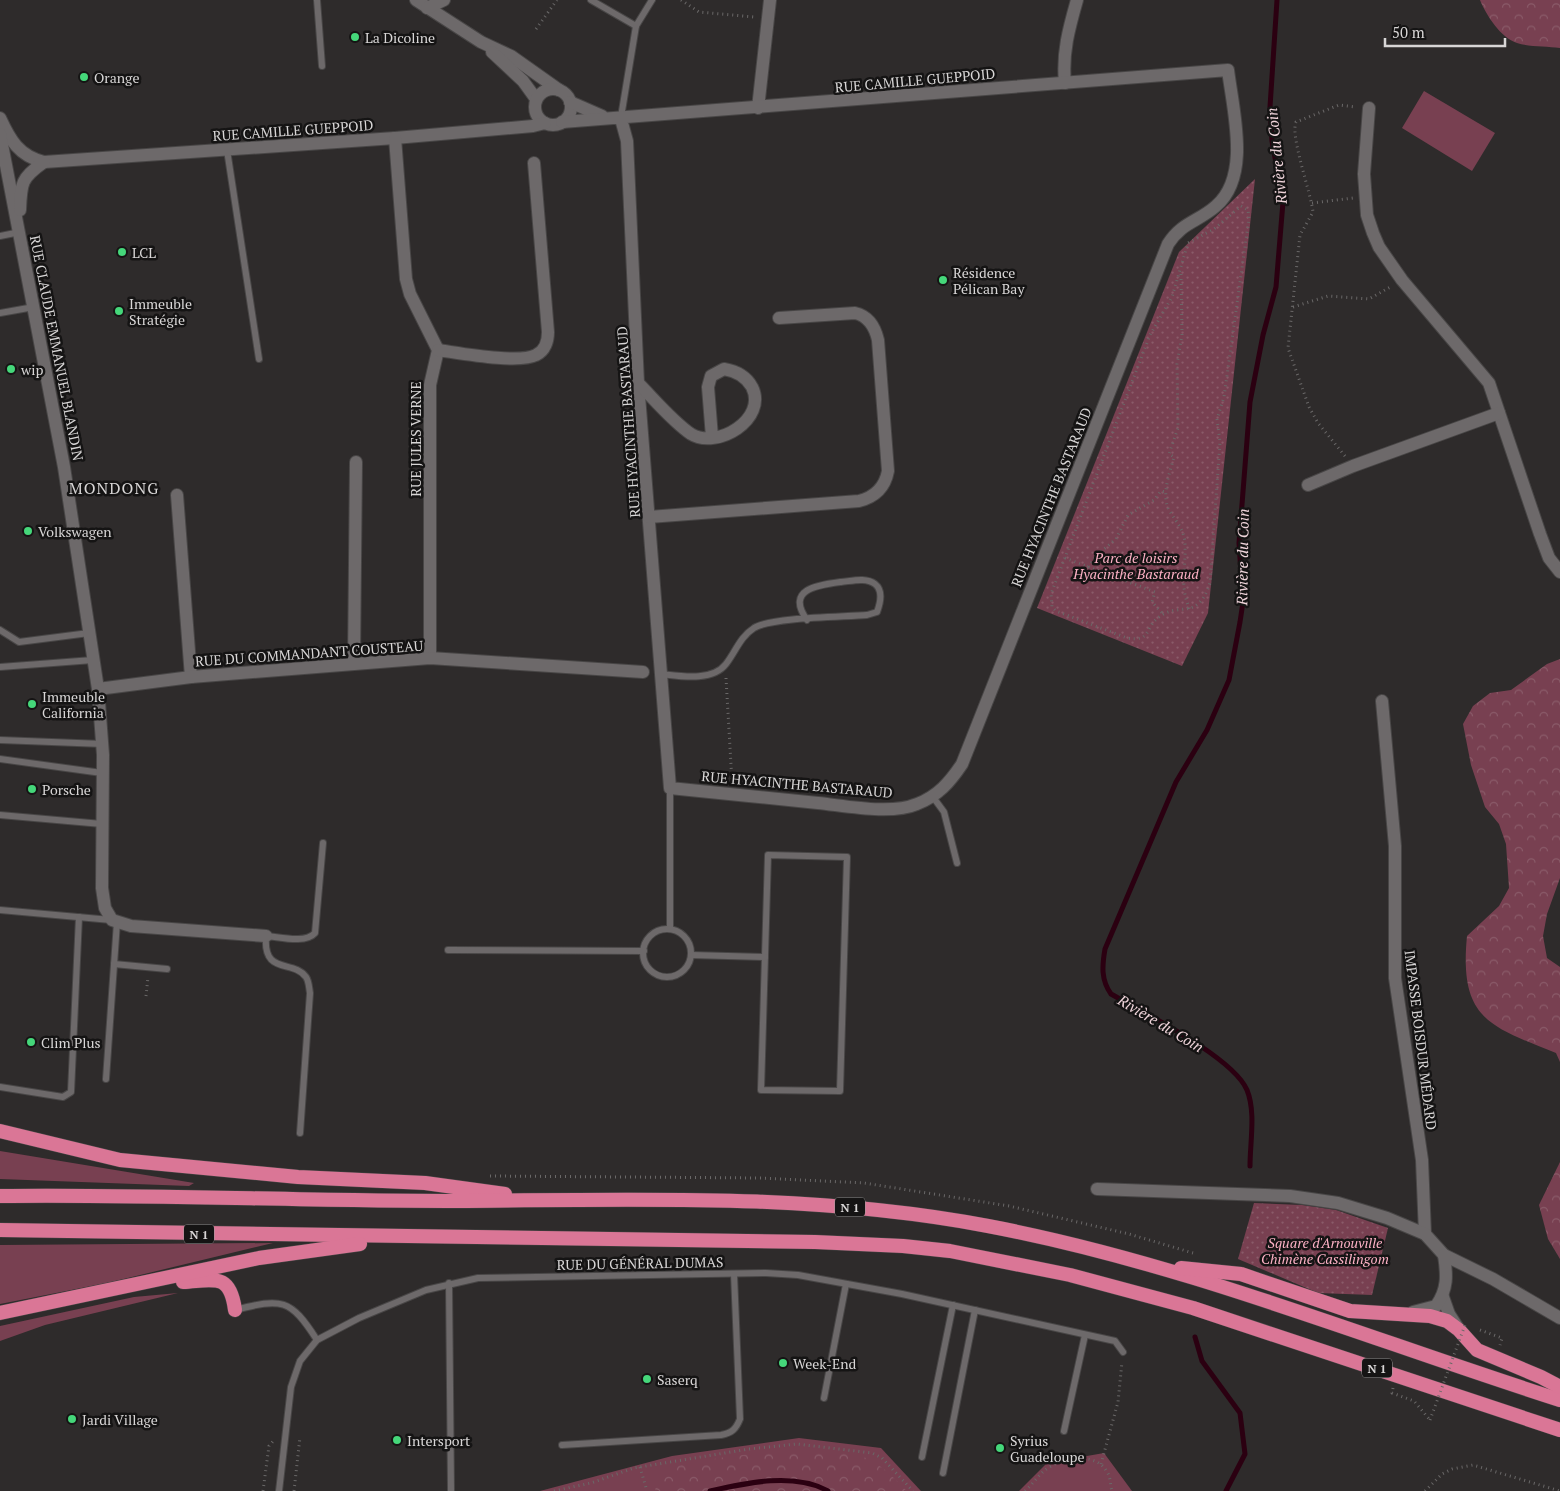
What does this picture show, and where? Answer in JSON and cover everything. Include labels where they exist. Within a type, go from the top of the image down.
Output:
[{"type":"highway","points":[[0,1131],[120,1160],[298,1177],[425,1183],[484,1190],[538,1200]]},
{"type":"highway","name":"N 1","points":[[0,1196],[299,1201],[538,1200],[832,1205],[986,1225],[1081,1246],[1156,1267],[1560,1400]]},
{"type":"highway","name":"N 1","points":[[0,1230],[397,1238],[815,1242],[903,1246],[950,1251],[1070,1275],[1193,1308],[1560,1430]]},
{"type":"highway","points":[[0,1313],[259,1258],[397,1238]]},
{"type":"highway","points":[[1156,1267],[1241,1274],[1350,1311],[1430,1316],[1447,1321],[1462,1327],[1477,1350],[1542,1376],[1560,1388]]},
{"type":"highway","points":[[140,1284],[216,1280],[224,1282],[231,1289],[235,1310]]},
{"type":"street","points":[[416,0],[481,42],[512,56],[568,97],[570,112],[562,122]]},
{"type":"street","points":[[427,8],[444,0]]},
{"type":"street","points":[[758,108],[770,0]]},
{"type":"street","points":[[1065,83],[1064,57],[1066,41],[1077,0]]},
{"type":"street","points":[[481,42],[523,81],[536,99],[536,115],[545,123],[556,124],[604,117]]},
{"type":"street","name":"RUE CAMILLE GUEPPOID","points":[[604,117],[621,119],[1228,70]]},
{"type":"street","name":"RUE HYACINTHE BASTARAUD","points":[[621,119],[627,141],[638,383],[670,788],[876,808],[903,808],[932,797],[950,782],[962,764],[1168,244],[1180,229],[1215,207],[1231,190],[1238,162],[1228,70]]},
{"type":"street","points":[[536,99],[548,89],[559,90]]},
{"type":"street","points":[[570,102],[604,117]]},
{"type":"street","points":[[1369,108],[1365,197],[1367,215],[1379,247],[1402,280],[1489,383],[1549,558],[1560,572]]},
{"type":"street","name":"RUE CAMILLE GUEPPOID","points":[[0,118],[17,149],[35,160],[44,162],[395,138],[533,126],[545,123]]},
{"type":"street","points":[[395,138],[406,279],[410,294],[438,350],[505,358],[526,358],[535,356],[545,346],[548,332],[534,163]]},
{"type":"street","name":"RUE CLAUDE EMMANUEL BLANDIN","points":[[1,142],[20,232],[64,467],[98,689],[103,744],[102,898],[105,908],[115,921]]},
{"type":"street","points":[[20,232],[22,183],[25,176],[44,162]]},
{"type":"street","points":[[649,517],[860,501],[880,490],[888,471],[878,340],[873,327],[864,317],[854,313],[779,318]]},
{"type":"street","name":"RUE JULES VERNE","points":[[430,658],[430,385],[438,350]]},
{"type":"street","points":[[638,383],[691,434],[700,438],[712,438],[728,433],[738,427],[752,413],[756,399],[749,382],[742,375],[732,371],[718,371],[711,376],[708,382],[712,438]]},
{"type":"street","points":[[1308,485],[1353,466],[1499,413]]},
{"type":"street","points":[[354,663],[356,462]]},
{"type":"street","points":[[177,495],[191,677]]},
{"type":"street","name":"RUE DU COMMANDANT COUSTEAU","points":[[98,689],[191,677],[430,658],[643,672]]},
{"type":"street","name":"IMPASSE BOISDUR MÉDARD","points":[[1382,701],[1395,846],[1395,978],[1422,1160],[1425,1234]]},
{"type":"street","points":[[115,921],[131,926],[266,936]]},
{"type":"street","points":[[1097,1189],[1316,1198],[1387,1218],[1425,1234],[1444,1255],[1494,1279],[1560,1318]]},
{"type":"street","points":[[1405,1314],[1436,1306],[1443,1297],[1447,1282],[1444,1255]]},
{"type":"street","points":[[1443,1297],[1449,1314],[1462,1327]]},
{"type":"lane","points":[[317,0],[322,66]]},
{"type":"lane","points":[[591,0],[636,26]]},
{"type":"lane","points":[[621,119],[636,26],[652,0]]},
{"type":"lane","points":[[227,150],[259,359]]},
{"type":"lane","points":[[0,236],[20,232]]},
{"type":"lane","points":[[0,313],[34,307]]},
{"type":"lane","points":[[661,674],[700,675],[713,673],[725,665],[738,642],[754,628],[774,621],[807,620],[868,615],[877,612],[880,604],[880,591],[876,584],[866,580],[816,585],[805,590],[800,599],[800,610],[807,620]]},
{"type":"lane","points":[[0,630],[19,642],[89,633]]},
{"type":"lane","points":[[0,667],[93,660]]},
{"type":"lane","points":[[0,740],[103,744]]},
{"type":"lane","points":[[0,759],[102,773]]},
{"type":"lane","points":[[670,788],[670,930]]},
{"type":"lane","points":[[932,797],[944,812],[957,863]]},
{"type":"lane","points":[[0,815],[102,824]]},
{"type":"lane","points":[[300,1132],[310,993],[306,977],[272,960],[266,949],[266,936],[305,938],[315,933],[323,843]]},
{"type":"lane","points":[[768,855],[847,857],[840,1091],[761,1090],[765,957],[768,855]]},
{"type":"lane","points":[[0,910],[115,921],[106,1079]]},
{"type":"lane","points":[[0,1087],[63,1097],[71,1092],[79,917]]},
{"type":"lane","points":[[662,930],[670,930],[683,935],[690,948],[691,955],[685,969],[673,976],[666,977],[652,971],[644,959],[644,951],[649,938],[662,930]]},
{"type":"lane","points":[[448,950],[644,951]]},
{"type":"lane","points":[[691,955],[765,957]]},
{"type":"lane","points":[[114,964],[167,969]]},
{"type":"lane","points":[[562,1445],[721,1436],[730,1433],[737,1427],[740,1419],[734,1274]]},
{"type":"lane","name":"RUE DU GÉNÉRAL DUMAS","points":[[279,1491],[294,1376],[308,1349],[317,1340],[359,1318],[426,1290],[478,1278],[734,1274],[798,1275],[953,1305],[1116,1341],[1123,1352]]},
{"type":"lane","points":[[449,1284],[451,1491]]},
{"type":"lane","points":[[824,1398],[846,1284]]},
{"type":"lane","points":[[235,1310],[260,1303],[275,1302],[288,1305],[299,1313],[317,1340]]},
{"type":"lane","points":[[922,1457],[953,1305]]},
{"type":"lane","points":[[943,1473],[974,1310]]},
{"type":"lane","points":[[1064,1431],[1085,1335]]},
{"type":"path","points":[[536,28],[557,0]]},
{"type":"path","points":[[681,0],[699,12],[768,18]]},
{"type":"path","points":[[1353,466],[1318,423],[1306,398],[1288,348],[1288,331],[1300,235],[1313,212],[1299,159],[1294,126],[1296,122],[1339,106],[1369,108]]},
{"type":"path","points":[[1312,203],[1365,197]]},
{"type":"path","points":[[1241,206],[1245,206],[1249,218],[1224,396],[1217,419],[1220,442],[1210,584],[1206,596],[1190,610],[1164,615],[1153,623],[1149,633],[1136,640],[1127,638],[1056,611],[1052,607],[1051,594],[1065,558],[1150,335],[1172,297],[1188,243],[1214,229],[1241,206]]},
{"type":"path","points":[[1181,271],[1182,335],[1177,364],[1178,428],[1169,454],[1174,457],[1166,492],[1169,509],[1183,530],[1186,543],[1182,585],[1190,610]]},
{"type":"path","points":[[1292,307],[1328,296],[1369,299],[1402,280]]},
{"type":"path","points":[[1088,567],[1098,554],[1116,539],[1128,516],[1154,500],[1161,491],[1166,492]]},
{"type":"path","points":[[1065,558],[1155,592],[1152,602],[1164,615]]},
{"type":"path","points":[[725,665],[733,794]]},
{"type":"path","points":[[146,996],[150,967]]},
{"type":"path","points":[[1414,1401],[1430,1420],[1462,1327]]},
{"type":"path","points":[[1101,1464],[1118,1402],[1123,1352]]},
{"type":"path","points":[[263,1491],[269,1446],[273,1440],[286,1435]]},
{"type":"path","points":[[294,1491],[300,1437]]},
{"type":"path","points":[[554,1491],[591,1483],[640,1467],[749,1449],[797,1444],[872,1453],[882,1458],[914,1491]]},
{"type":"path","points":[[1025,1491],[1044,1471],[1063,1462],[1094,1459],[1109,1474],[1112,1491]]},
{"type":"path","points":[[1425,1491],[1442,1474],[1452,1469],[1473,1465],[1560,1491]]},
{"type":"path","points":[[640,1467],[647,1491]]},
{"type":"green space","points":[[1480,0],[1560,0],[1560,48],[1527,45],[1511,40],[1495,25]]},
{"type":"green space","points":[[1424,91],[1495,133],[1472,171],[1402,128]]},
{"type":"green space","name":"Parc de loisirs Hyacinthe Bastaraud","points":[[1255,179],[1208,613],[1182,666],[1037,608],[1179,252]]},
{"type":"green space","points":[[1560,659],[1560,878],[1547,914],[1543,936],[1547,958],[1560,967],[1560,1062],[1556,1053],[1513,1035],[1483,1016],[1474,1002],[1468,986],[1466,964],[1467,936],[1499,906],[1509,888],[1506,844],[1499,824],[1485,807],[1471,765],[1463,724],[1473,706],[1490,693],[1511,690],[1547,664]]},
{"type":"green space","points":[[0,1151],[194,1183],[189,1186],[0,1179]]},
{"type":"green space","points":[[1560,1162],[1560,1259],[1548,1239],[1539,1205]]},
{"type":"green space","name":"Square d'Arnouville Chimène Cassilingom","points":[[1254,1203],[1302,1205],[1336,1210],[1388,1228],[1372,1295],[1318,1293],[1238,1259]]},
{"type":"green space","points":[[273,1243],[107,1283],[0,1304],[0,1245]]},
{"type":"green space","points":[[178,1293],[45,1325],[0,1341],[0,1326],[134,1297]]},
{"type":"green space","points":[[799,1438],[881,1448],[921,1491],[540,1491],[672,1456]]},
{"type":"green space","points":[[814,1450],[845,1453],[866,1458],[885,1470],[907,1491],[655,1491],[657,1481],[664,1469],[738,1455]]},
{"type":"green space","points":[[1104,1453],[1132,1491],[1019,1491],[1047,1463]]},
{"type":"waterway","name":"Rivière du Coin","points":[[1250,1166],[1252,1127],[1250,1099],[1247,1090],[1238,1077],[1207,1050],[1111,994],[1105,983],[1103,967],[1105,949],[1176,782],[1207,730],[1229,680],[1240,622],[1243,602],[1239,543],[1250,402],[1263,335],[1276,287],[1283,202],[1272,141],[1270,107],[1277,0]]},
{"type":"waterway","name":"Rivière du Coin","points":[[1195,1337],[1202,1361],[1240,1413],[1245,1454],[1226,1491]]},
{"type":"waterway","points":[[710,1491],[754,1482],[770,1481],[800,1482],[815,1485],[828,1491]]},
{"type":"place","name":"La Dicoline","points":[[355,37]]},
{"type":"place","name":"Orange","points":[[84,77]]},
{"type":"place","name":"LCL","points":[[122,252]]},
{"type":"place","name":"Résidence Pélican Bay","points":[[943,280]]},
{"type":"place","name":"Immeuble Stratégie","points":[[119,311]]},
{"type":"place","name":"wip","points":[[11,369]]},
{"type":"place","name":"Volkswagen","points":[[28,531]]},
{"type":"place","name":"Immeuble California","points":[[32,704]]},
{"type":"place","name":"Porsche","points":[[32,789]]},
{"type":"place","name":"Clim Plus","points":[[31,1042]]},
{"type":"place","name":"Week-End","points":[[783,1363]]},
{"type":"place","name":"Saserq","points":[[647,1379]]},
{"type":"place","name":"Jardi Village","points":[[72,1419]]},
{"type":"place","name":"Intersport","points":[[397,1440]]},
{"type":"place","name":"Syrius Guadeloupe","points":[[1000,1448]]},
{"type":"district","name":"MONDONG","points":[[114,488]]}]
